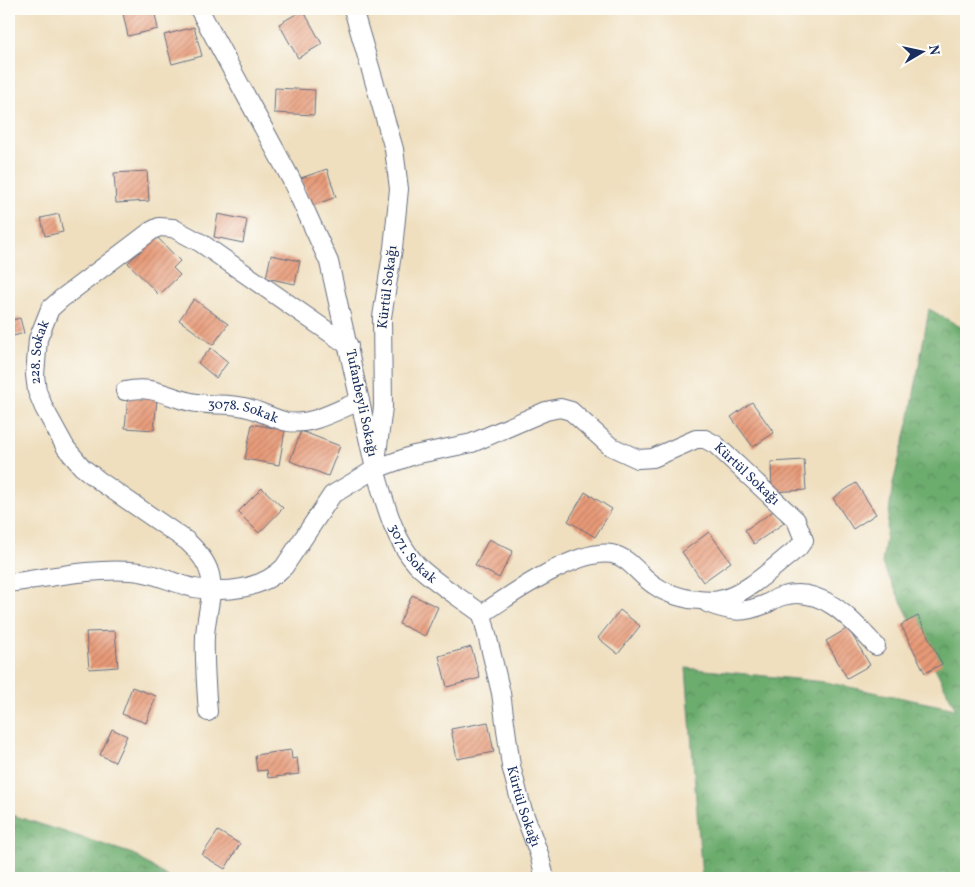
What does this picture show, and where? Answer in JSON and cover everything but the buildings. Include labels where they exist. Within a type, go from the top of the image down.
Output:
[{"type":"street","name":"Tufanbeyli Sokağı","points":[[9,583],[100,571],[130,571],[151,573],[194,588],[213,590],[252,586],[274,576],[298,549],[332,495],[376,469],[329,262],[291,179],[199,9]]},
{"type":"street","name":"Kürtül Sokağı","points":[[353,9],[394,148],[398,189],[393,248],[382,317],[383,407],[376,469],[414,455],[472,443],[546,411],[560,408],[571,411],[610,446],[638,459],[653,458],[685,442],[705,439],[716,444],[796,520],[804,540],[798,548],[732,597],[719,601],[703,601],[666,593],[653,585],[624,559],[611,554],[590,556],[550,572],[482,614],[503,702],[511,766],[522,808],[539,854],[544,878]]},
{"type":"street","name":"228. Sokak","points":[[208,712],[205,634],[213,590],[208,566],[199,552],[161,522],[101,482],[82,467],[66,448],[36,391],[35,376],[38,339],[50,309],[151,230],[159,227],[173,228],[201,243],[349,346]]},
{"type":"street","name":"3078. Sokak","points":[[125,392],[140,388],[150,389],[191,402],[245,407],[287,422],[297,422],[323,416],[360,401]]},
{"type":"street","name":"3071. Sokak","points":[[376,469],[388,513],[406,550],[417,565],[482,614]]},
{"type":"street","points":[[703,601],[737,612],[765,604],[782,596],[810,594],[831,605],[854,622],[876,646]]},
{"type":"green space","points":[[929,309],[966,330],[966,878],[702,878],[686,668],[825,682],[956,709],[882,564],[893,483],[910,416]]},
{"type":"green space","points":[[9,814],[133,854],[169,878],[9,878]]}]
